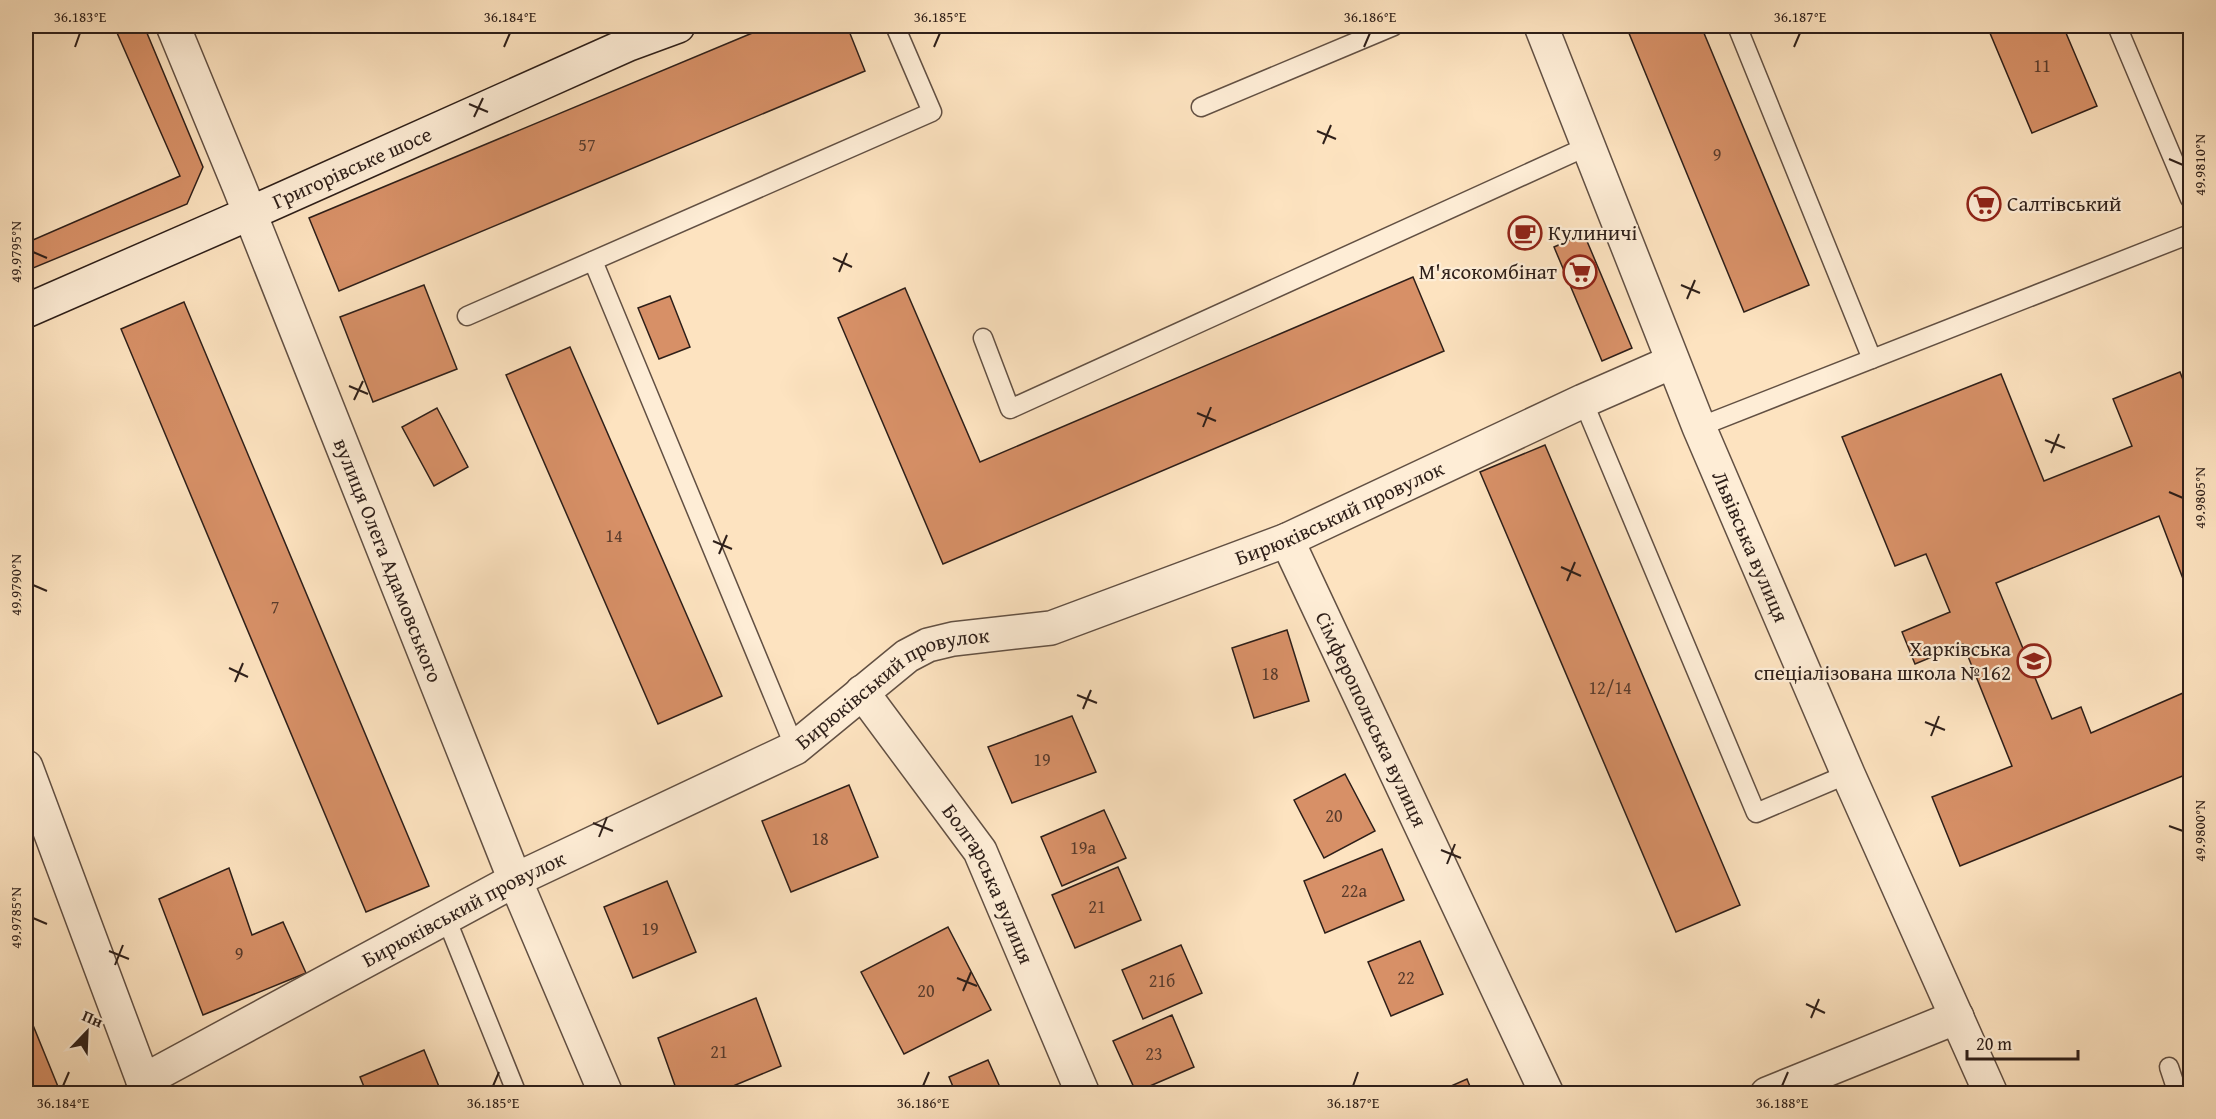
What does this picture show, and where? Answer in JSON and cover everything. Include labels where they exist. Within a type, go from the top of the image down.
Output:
[{"type":"street","name":"вулиця Олега Адамовського","points":[[173,26],[250,213],[515,880],[606,1094]]},
{"type":"street","name":"Григорівське шосе","points":[[26,311],[250,213],[625,35],[678,26]]},
{"type":"street","name":"Львівська вулиця","points":[[1541,26],[1672,362],[1848,774],[1991,1094]]},
{"type":"street","name":"Бирюківський провулок","points":[[146,1087],[515,880],[795,747],[907,656],[928,645],[953,639],[1051,628],[1287,540],[1583,401],[1672,362]]},
{"type":"street","name":"Сімферопольська вулиця","points":[[1287,540],[1547,1094]]},
{"type":"street","name":"Болгарська вулиця","points":[[862,692],[980,851],[1083,1094]]},
{"type":"street","points":[[26,767],[146,1087]]},
{"type":"street","points":[[1767,1094],[1957,1017]]},
{"type":"lane","points":[[467,316],[932,112],[895,26]]},
{"type":"lane","points":[[1201,107],[1394,26]]},
{"type":"lane","points":[[1737,26],[1872,359]]},
{"type":"lane","points":[[2117,26],[2190,199]]},
{"type":"lane","points":[[983,338],[1010,409],[1588,146]]},
{"type":"lane","points":[[1699,426],[2190,234]]},
{"type":"lane","points":[[593,261],[795,747]]},
{"type":"lane","points":[[1583,401],[1756,813],[1848,774]]},
{"type":"lane","points":[[446,918],[517,1094]]},
{"type":"lane","points":[[2169,1067],[2178,1094]]},
{"type":"building","points":[[114,26],[144,26],[203,167],[187,204],[26,271],[26,243],[180,176]]},
{"type":"building","points":[[769,26],[847,26],[865,71],[339,291],[309,218]]},
{"type":"building","points":[[1626,26],[1701,26],[1809,285],[1744,312]]},
{"type":"building","points":[[1987,26],[2063,26],[2097,106],[2032,133]]},
{"type":"building","points":[[1584,234],[1632,348],[1602,361],[1554,247]]},
{"type":"building","points":[[1413,277],[1444,351],[943,564],[838,318],[905,288],[980,462]]},
{"type":"building","points":[[424,285],[457,369],[373,402],[340,317]]},
{"type":"building","points":[[670,296],[690,347],[659,359],[638,308]]},
{"type":"building","points":[[184,302],[429,886],[366,912],[121,329]]},
{"type":"building","points":[[570,347],[722,696],[658,724],[506,375]]},
{"type":"building","points":[[2180,372],[2190,398],[2190,597],[2159,516],[1996,583],[2052,719],[2081,707],[2091,733],[2190,690],[2190,773],[1960,866],[1932,797],[2012,766],[1963,644],[1915,664],[1902,632],[1950,612],[1926,554],[1895,566],[1842,437],[2001,374],[2044,481],[2132,446],[2113,399]]},
{"type":"building","points":[[437,408],[468,467],[434,486],[402,427]]},
{"type":"building","points":[[1545,445],[1740,905],[1676,932],[1480,472]]},
{"type":"building","points":[[1287,630],[1309,701],[1254,718],[1232,648]]},
{"type":"building","points":[[1072,716],[1096,772],[1012,803],[988,747]]},
{"type":"building","points":[[1345,774],[1375,831],[1324,858],[1294,800]]},
{"type":"building","points":[[849,785],[878,857],[791,892],[762,821]]},
{"type":"building","points":[[1104,810],[1126,858],[1062,886],[1041,837]]},
{"type":"building","points":[[1382,849],[1404,900],[1325,933],[1304,881]]},
{"type":"building","points":[[1118,867],[1141,920],[1075,948],[1052,895]]},
{"type":"building","points":[[229,868],[252,935],[283,922],[306,973],[203,1015],[159,899]]},
{"type":"building","points":[[667,881],[696,952],[633,978],[604,907]]},
{"type":"building","points":[[948,927],[991,1010],[904,1054],[861,972]]},
{"type":"building","points":[[1420,941],[1443,994],[1391,1016],[1368,962]]},
{"type":"building","points":[[1181,945],[1202,993],[1143,1019],[1122,970]]},
{"type":"building","points":[[756,998],[781,1066],[714,1094],[678,1094],[658,1038]]},
{"type":"building","points":[[26,1008],[61,1094],[26,1094]]},
{"type":"building","points":[[1172,1015],[1194,1067],[1136,1092],[1113,1041]]},
{"type":"building","points":[[424,1050],[442,1094],[367,1094],[360,1077]]},
{"type":"building","points":[[988,1060],[1003,1094],[956,1094],[949,1077]]},
{"type":"building","points":[[1467,1079],[1473,1094],[1433,1094]]},
{"type":"building","points":[[2130,1087],[2133,1094],[2114,1094]]},
{"type":"place","name":"Салтівський","points":[[1984,204]]},
{"type":"place","name":"Кулиничі","points":[[1525,233]]},
{"type":"place","name":"М'ясокомбінат","points":[[1580,272]]},
{"type":"place","name":"Харківська спеціалізована школа №162","points":[[2034,661]]}]
